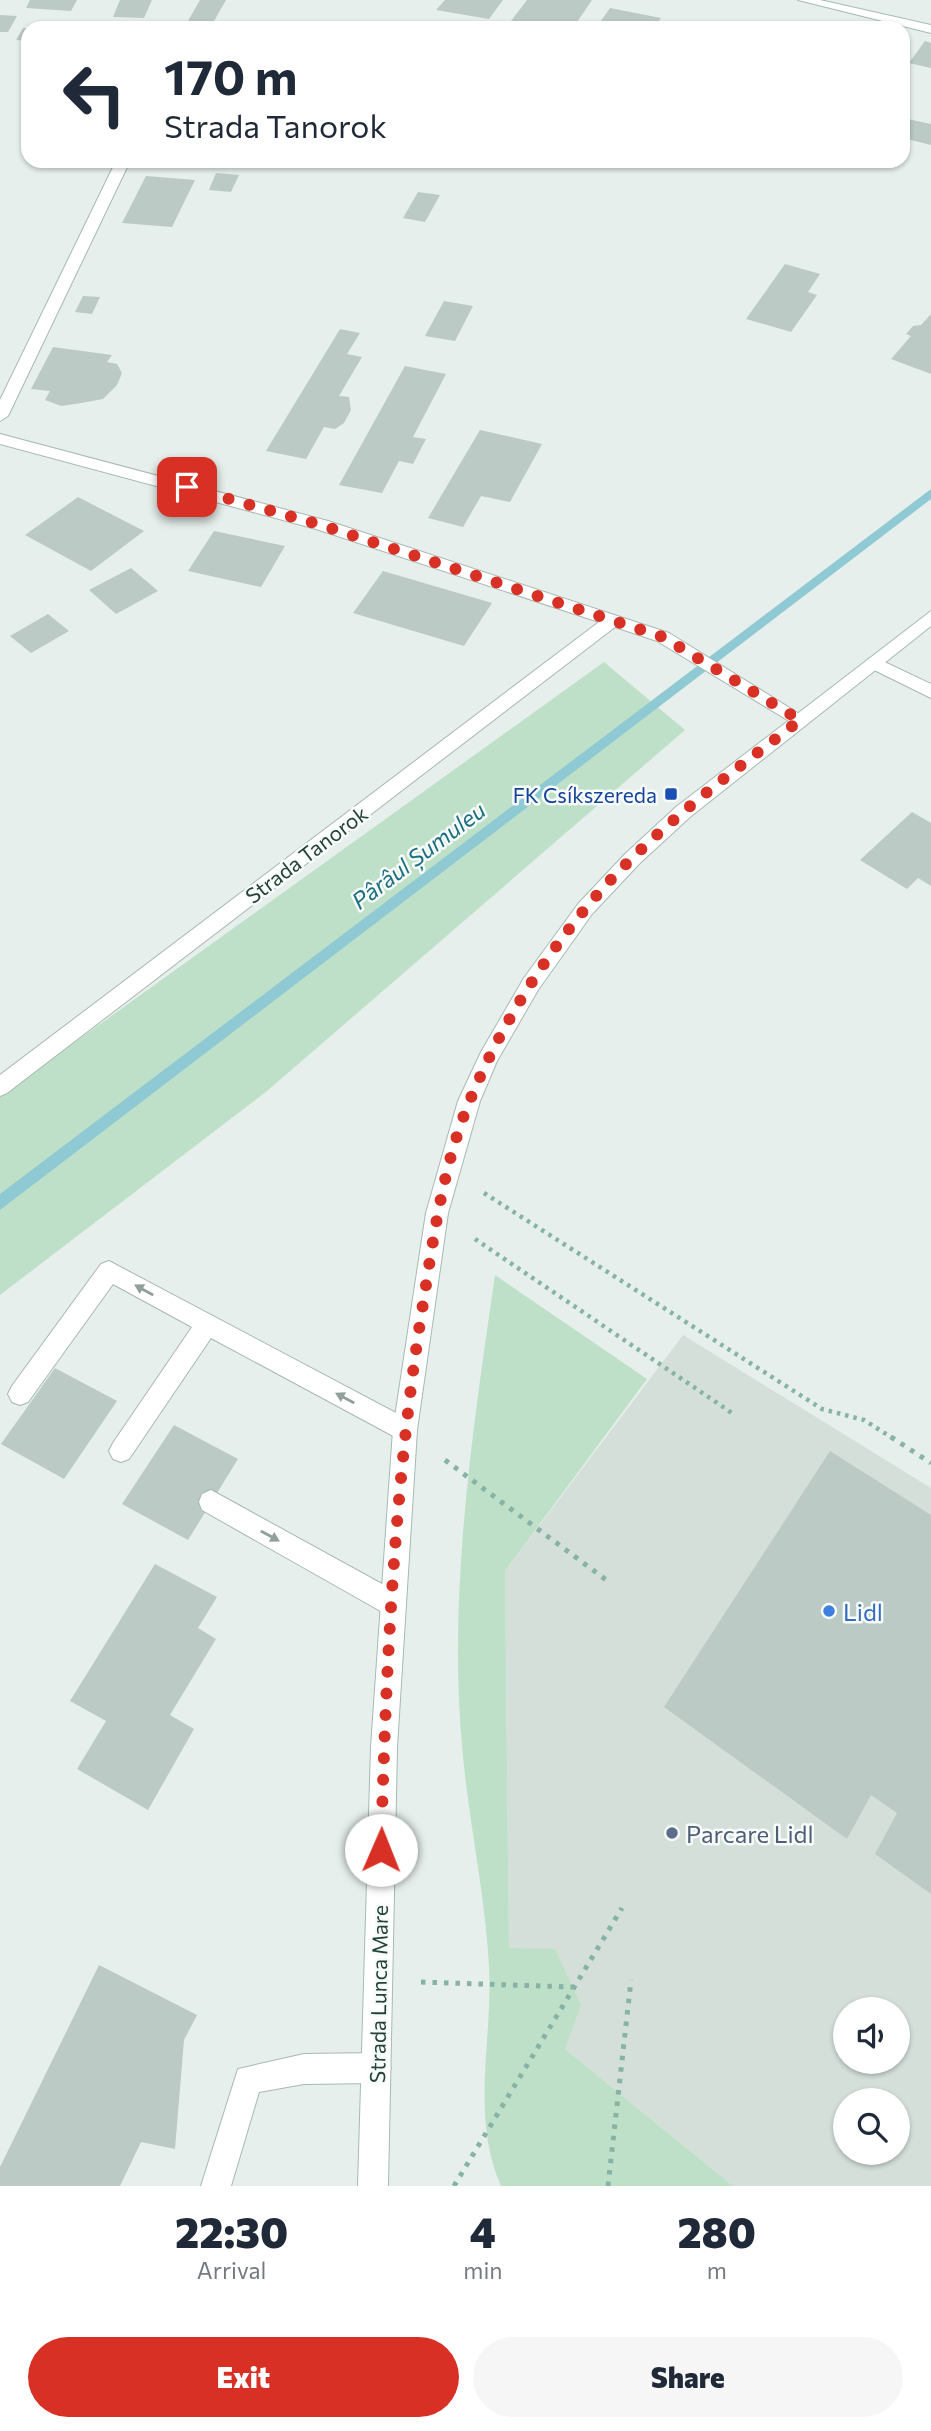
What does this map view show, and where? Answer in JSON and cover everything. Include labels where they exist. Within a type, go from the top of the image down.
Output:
[{"type":"street","points":[[804,0],[896,21]]},
{"type":"street","points":[[860,0],[917,12]]},
{"type":"street","points":[[910,24],[931,29]]},
{"type":"street","points":[[0,416],[120,168]]},
{"type":"street","points":[[0,439],[321,525],[663,637],[800,720]]},
{"type":"street","name":"Strada Lunca Mare","points":[[373,2186],[384,1746],[405,1430],[437,1213],[469,1101],[488,1058],[531,984],[585,909],[632,859],[683,812],[931,617]]},
{"type":"street","name":"Strada Tanorok","points":[[0,1087],[613,620]]},
{"type":"street","points":[[874,663],[931,692]]},
{"type":"street","points":[[20,1394],[109,1271],[405,1430]]},
{"type":"street","points":[[121,1451],[207,1325]]},
{"type":"street","points":[[211,1502],[393,1605]]},
{"type":"street","points":[[216,2186],[248,2079],[304,2069],[376,2068]]},
{"type":"path","points":[[448,1170],[822,1409],[864,1420],[931,1463]]},
{"type":"path","points":[[437,1213],[732,1413]]},
{"type":"path","points":[[405,1430],[609,1582]]},
{"type":"path","points":[[454,2186],[622,1908]]},
{"type":"path","points":[[378,1980],[573,1987]]},
{"type":"path","points":[[608,2186],[631,1980]]},
{"type":"shaded area","name":"Parcare Lidl","points":[[683,1335],[931,1488],[931,2186],[733,2186],[565,2049],[509,1949],[505,1571]]},
{"type":"green space","points":[[604,662],[685,730],[267,1091],[0,1295],[0,1096]]},
{"type":"green space","points":[[495,1275],[647,1379],[505,1571],[509,1948],[555,1949],[581,2005],[565,2049],[733,2186],[501,2186],[492,2159],[485,2105],[489,1966],[462,1745],[458,1628],[460,1569],[471,1450]]},
{"type":"building","points":[[30,0],[77,0],[71,11],[26,8]]},
{"type":"building","points":[[120,0],[152,0],[144,18],[113,17]]},
{"type":"building","points":[[200,0],[226,0],[214,21],[188,21]]},
{"type":"building","points":[[445,0],[503,0],[489,19],[436,10]]},
{"type":"building","points":[[527,0],[592,0],[578,21],[511,21]]},
{"type":"building","points":[[610,8],[661,18],[659,21],[601,21]]},
{"type":"building","points":[[0,15],[17,16],[8,32],[0,32]]},
{"type":"building","points":[[925,41],[931,43],[931,68],[910,62]]},
{"type":"building","points":[[910,120],[931,124],[931,145],[910,140]]},
{"type":"building","points":[[216,173],[239,175],[231,192],[209,190]]},
{"type":"building","points":[[146,176],[195,180],[172,227],[122,223]]},
{"type":"building","points":[[418,192],[440,195],[425,222],[403,218]]},
{"type":"building","points":[[785,264],[820,274],[808,292],[817,295],[791,332],[746,319]]},
{"type":"building","points":[[83,296],[100,297],[92,314],[75,312]]},
{"type":"building","points":[[444,301],[473,306],[455,341],[425,336]]},
{"type":"building","points":[[931,314],[931,374],[891,359],[911,336],[906,334],[913,326],[921,325]]},
{"type":"building","points":[[340,329],[360,333],[347,354],[362,357],[339,396],[349,397],[351,410],[344,423],[335,429],[324,427],[306,459],[266,451]]},
{"type":"building","points":[[53,347],[112,355],[107,362],[117,364],[122,373],[117,385],[103,399],[61,406],[45,400],[50,391],[31,389]]},
{"type":"building","points":[[405,366],[446,374],[413,437],[426,439],[413,464],[399,461],[382,493],[339,485]]},
{"type":"building","points":[[480,430],[542,444],[510,502],[481,496],[463,527],[428,518]]},
{"type":"building","points":[[78,497],[144,531],[91,571],[25,535]]},
{"type":"building","points":[[214,531],[285,546],[261,587],[188,571]]},
{"type":"building","points":[[131,568],[158,591],[116,614],[89,590]]},
{"type":"building","points":[[383,571],[492,603],[464,646],[353,613]]},
{"type":"building","points":[[48,614],[69,631],[31,653],[10,636]]},
{"type":"building","points":[[912,812],[931,823],[931,886],[918,878],[907,889],[860,860]]},
{"type":"building","points":[[55,1368],[117,1401],[64,1479],[1,1444]]},
{"type":"building","points":[[174,1425],[238,1459],[188,1540],[122,1504]]},
{"type":"building","name":"Lidl","points":[[830,1451],[931,1515],[931,1894],[875,1854],[897,1813],[871,1795],[847,1839],[664,1707]]},
{"type":"building","points":[[155,1564],[217,1597],[198,1628],[216,1639],[170,1715],[194,1729],[148,1810],[77,1769],[106,1721],[70,1701]]},
{"type":"building","points":[[99,1965],[197,2015],[184,2040],[175,2149],[141,2142],[120,2186],[0,2186],[0,2167]]},
{"type":"waterway","name":"Pârâul Șumuleu","points":[[0,1203],[931,493]]},
{"type":"place","name":"FK Csíkszereda","points":[[671,794]]},
{"type":"place","name":"Lidl","points":[[829,1611]]},
{"type":"place","name":"Parcare Lidl","points":[[672,1833]]},
{"type":"route","points":[[187,487],[321,525],[663,637],[800,720],[683,812],[632,859],[585,909],[531,984],[488,1058],[469,1101],[437,1213],[405,1430],[384,1746],[381,1850]]}]
